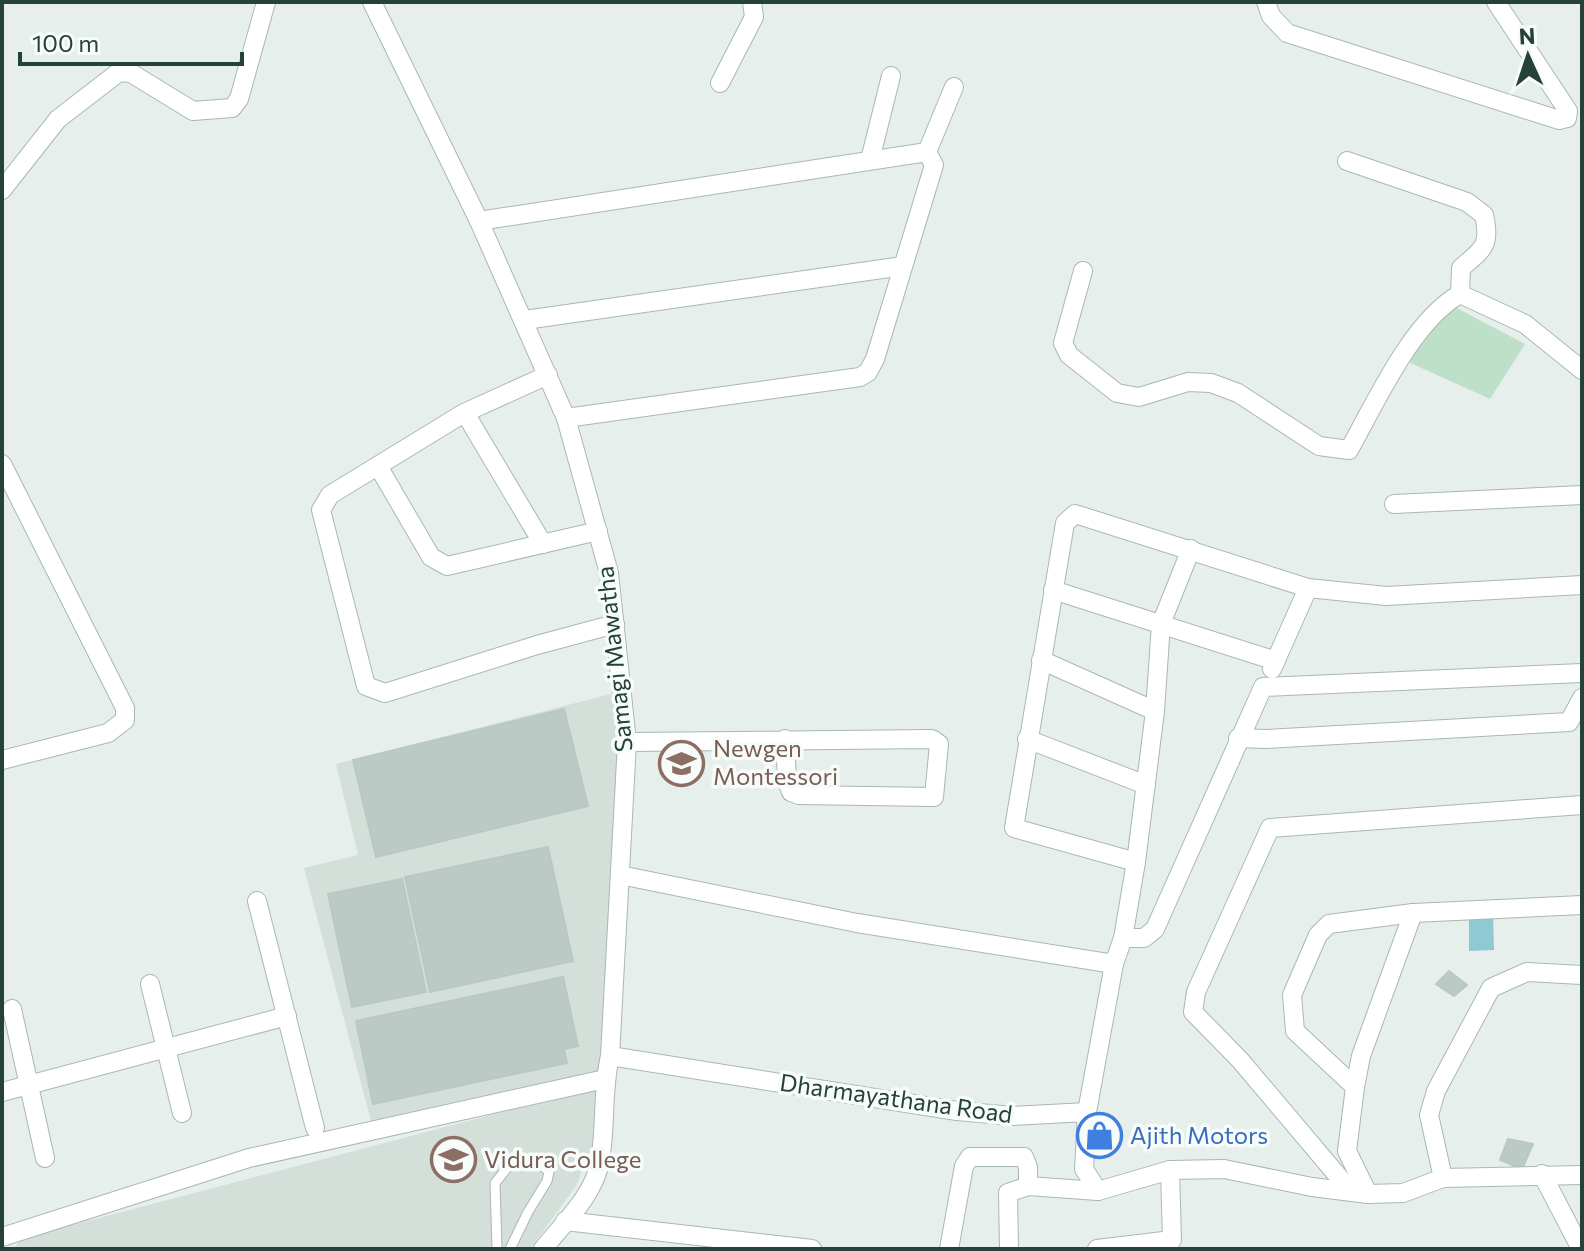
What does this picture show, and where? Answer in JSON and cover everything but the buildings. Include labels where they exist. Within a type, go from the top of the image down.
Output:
[{"type":"street","points":[[4,181],[58,119],[119,72],[131,73],[193,111],[232,108],[239,99],[266,2]]},
{"type":"street","name":"Samagi Mawatha","points":[[372,2],[479,221],[566,418],[609,573],[627,742],[610,1056],[605,1079],[600,1164],[589,1189],[543,1249]]},
{"type":"street","points":[[720,83],[754,17],[752,2]]},
{"type":"street","points":[[1266,2],[1271,16],[1287,33],[1559,120],[1567,118],[1568,111],[1496,2]]},
{"type":"street","points":[[870,160],[891,76]]},
{"type":"street","points":[[927,152],[954,87]]},
{"type":"street","points":[[479,221],[927,152]]},
{"type":"street","points":[[566,418],[860,377],[868,372],[875,359],[934,165],[927,152]]},
{"type":"street","points":[[1347,161],[1467,202],[1484,215],[1488,234],[1483,249],[1461,268],[1460,294]]},
{"type":"street","points":[[525,320],[903,266]]},
{"type":"street","points":[[1083,271],[1063,343],[1069,355],[1117,393],[1139,397],[1188,382],[1211,383],[1238,393],[1319,446],[1349,450],[1401,357],[1445,302],[1460,294]]},
{"type":"street","points":[[1460,294],[1525,324],[1582,370]]},
{"type":"street","points":[[548,375],[465,413],[330,495],[321,510],[366,686],[385,693],[615,624]]},
{"type":"street","points":[[465,413],[543,544]]},
{"type":"street","points":[[2,464],[125,708],[125,720],[108,733],[2,760]]},
{"type":"street","points":[[378,466],[431,557],[447,566],[598,531]]},
{"type":"street","points":[[1394,504],[1582,495]]},
{"type":"street","points":[[1136,862],[1014,828],[1065,523],[1075,514],[1308,588],[1386,596],[1582,585]]},
{"type":"street","points":[[1098,1191],[1084,1169],[1087,1112],[1136,862],[1155,711],[1161,624],[1191,549]]},
{"type":"street","points":[[1123,938],[1144,938],[1155,929],[1238,738],[1308,588]]},
{"type":"street","points":[[1053,590],[1276,661]]},
{"type":"street","points":[[1041,660],[1155,711]]},
{"type":"street","points":[[1263,687],[1582,673]]},
{"type":"street","points":[[1238,738],[1569,722],[1582,698]]},
{"type":"street","points":[[627,742],[785,739],[932,739],[939,744],[934,797],[799,795],[791,792],[787,781],[785,739]]},
{"type":"street","points":[[1027,739],[1146,785]]},
{"type":"street","points":[[1358,1192],[1193,1012],[1196,992],[1270,828],[1582,805]]},
{"type":"street","points":[[620,875],[857,923],[1114,964]]},
{"type":"street","points":[[257,901],[315,1128]]},
{"type":"street","points":[[1355,1087],[1295,1031],[1292,995],[1318,935],[1329,924],[1413,913],[1582,905]]},
{"type":"street","points":[[1358,1192],[1347,1151],[1361,1056],[1413,913]]},
{"type":"street","points":[[1443,1178],[1429,1115],[1436,1091],[1491,988],[1527,972],[1582,975]]},
{"type":"street","points":[[150,984],[182,1113]]},
{"type":"street","points":[[12,1009],[45,1158]]},
{"type":"street","points":[[2,1092],[287,1016]]},
{"type":"street","name":"Dharmayathana Road","points":[[610,1056],[957,1111],[1013,1116],[1087,1112]]},
{"type":"street","points":[[2,1237],[249,1158],[605,1079]]},
{"type":"street","points":[[949,1249],[964,1166],[970,1157],[1024,1157],[1028,1167],[1028,1186]]},
{"type":"street","points":[[1009,1249],[1008,1193],[1028,1186],[1098,1191],[1170,1170],[1224,1169],[1312,1187],[1403,1193],[1443,1178],[1582,1175]]},
{"type":"street","points":[[1097,1249],[1172,1240],[1170,1170]]},
{"type":"street","points":[[1542,1174],[1581,1249]]},
{"type":"street","points":[[565,1221],[812,1249]]},
{"type":"lane","points":[[497,1249],[495,1183],[507,1168],[527,1159],[541,1164],[549,1172],[510,1249]]},
{"type":"shaded area","points":[[615,693],[619,742],[603,1054],[597,1072],[372,1125],[304,868],[358,855],[336,764]]},
{"type":"shaded area","name":"Vidura College","points":[[597,1087],[597,1134],[576,1186],[530,1249],[15,1249],[19,1239]]},
{"type":"green space","points":[[1449,304],[1525,344],[1490,399],[1406,361]]},
{"type":"water","points":[[1493,913],[1494,950],[1469,951],[1469,914]]},
{"type":"place","name":"Newgen Montessori","points":[[682,763]]},
{"type":"place","name":"Ajith Motors","points":[[1099,1136]]},
{"type":"place","name":"Vidura College","points":[[453,1160]]}]
